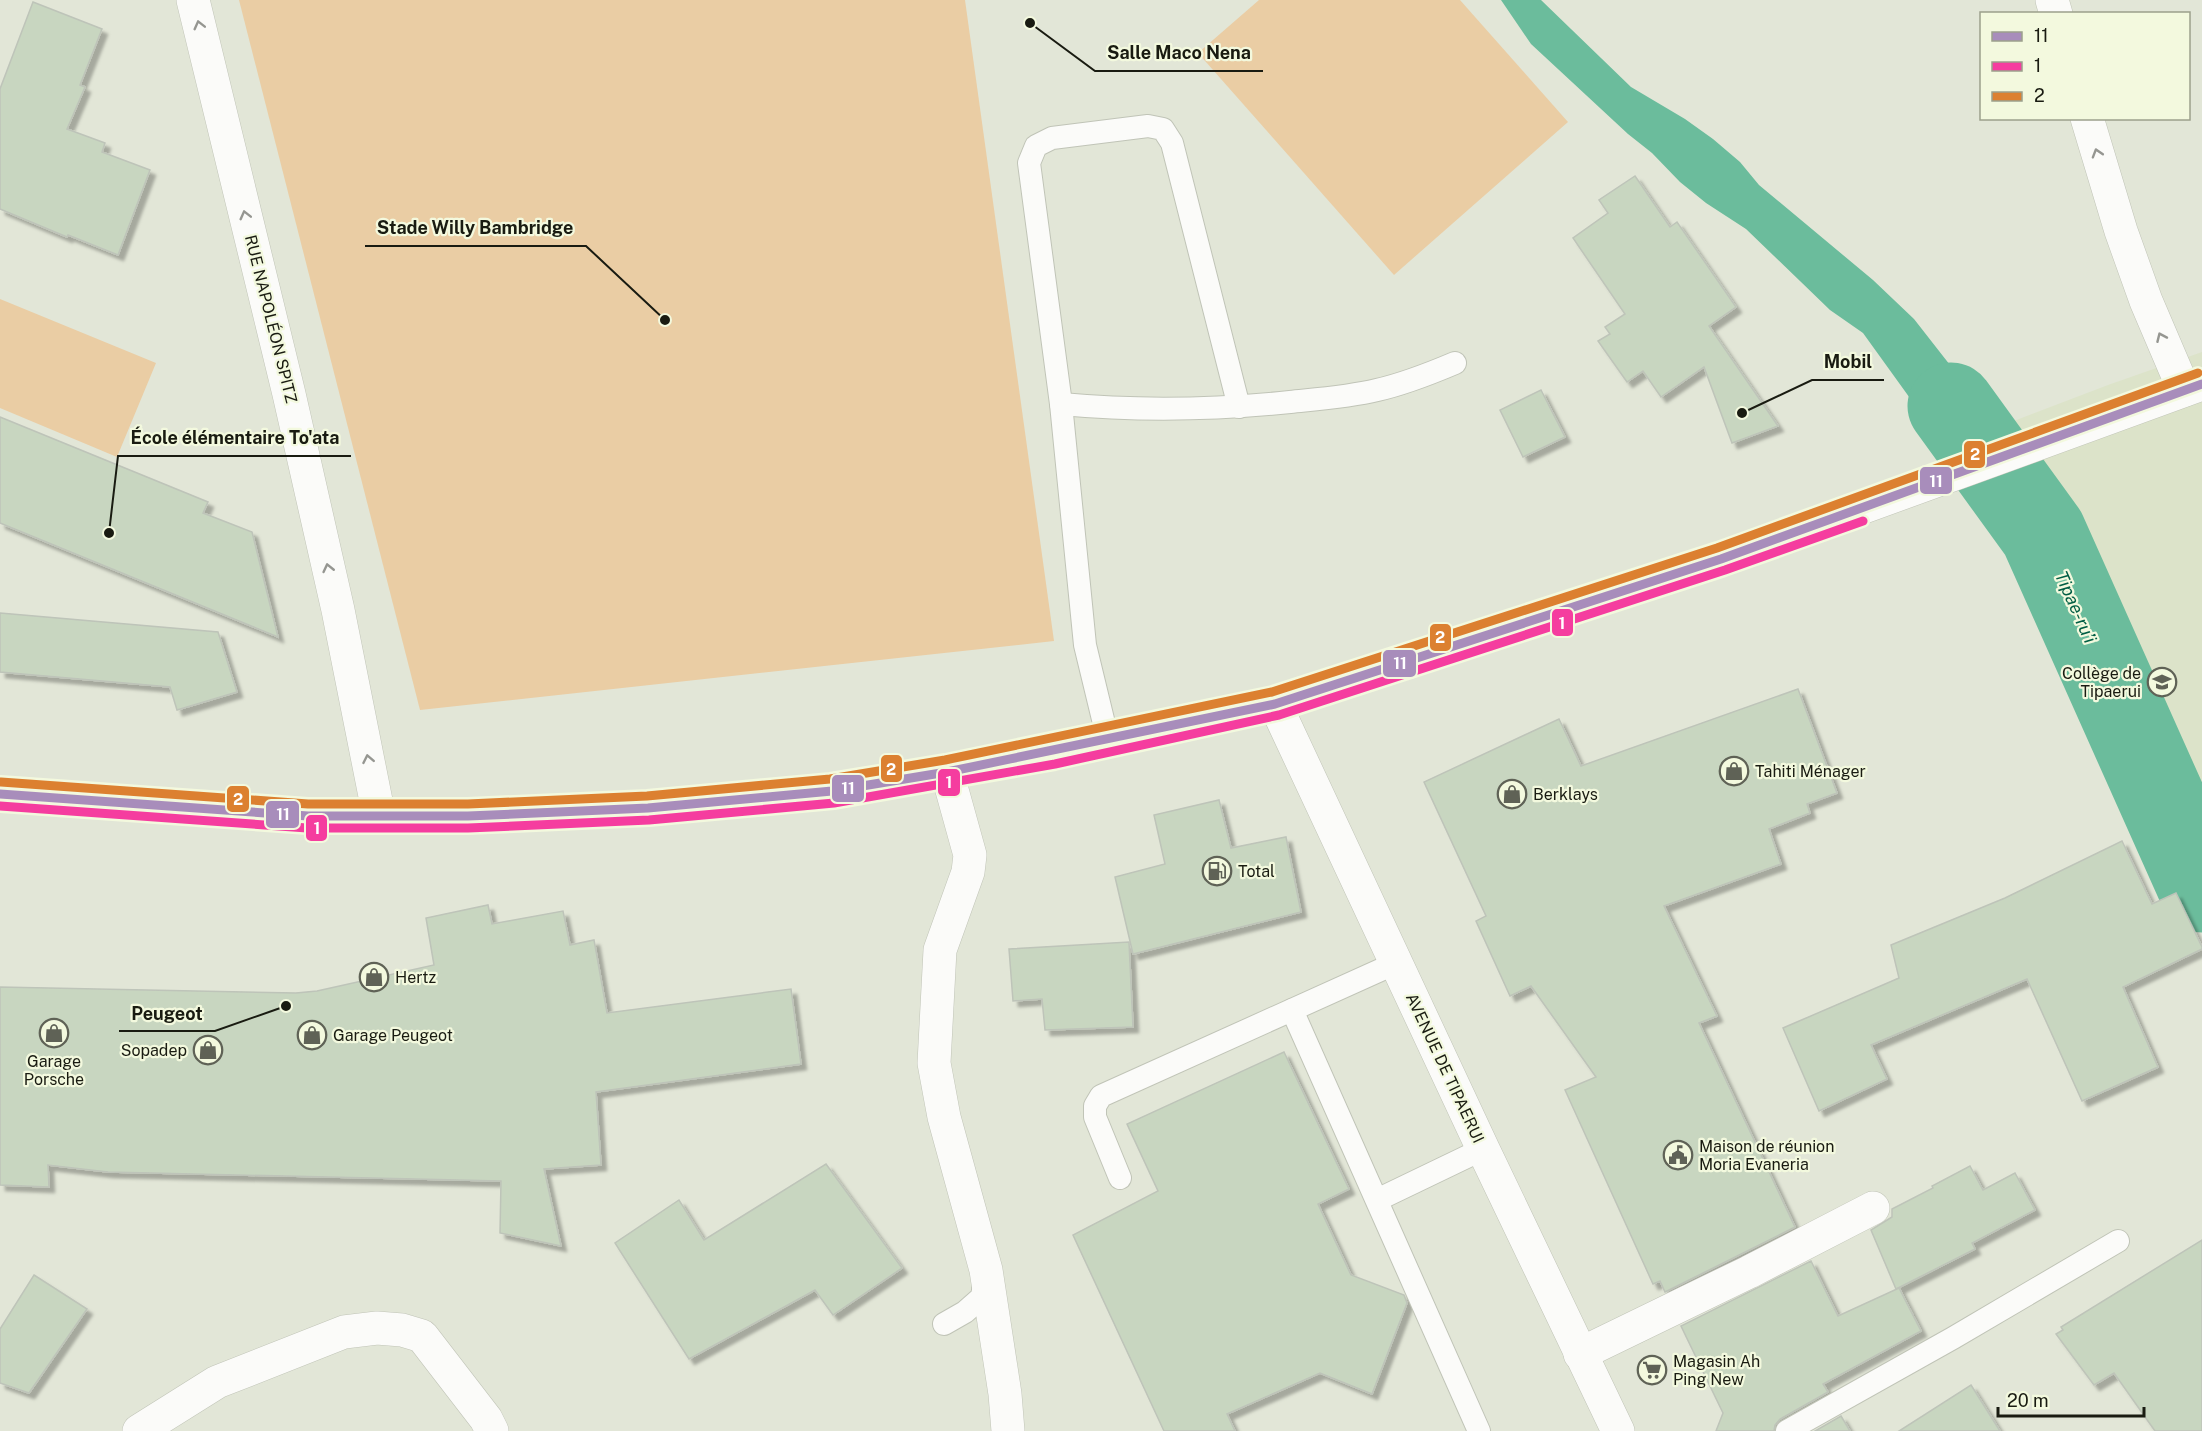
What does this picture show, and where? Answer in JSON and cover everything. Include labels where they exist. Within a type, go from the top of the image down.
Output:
[{"type":"main road","name":"RUE NAPOLÉON SPITZ","points":[[193,0],[297,429],[338,610],[379,816]]},
{"type":"main road","points":[[0,794],[308,816],[468,816],[648,808],[832,791],[947,772],[1275,704],[1721,559],[2193,387],[2146,302],[2121,231],[2088,120]]},
{"type":"main road","name":"AVENUE DE TIPAERUI","points":[[1275,704],[1618,1431]]},
{"type":"main road","points":[[947,772],[970,855],[968,872],[940,950],[934,1063],[944,1117],[986,1270],[1005,1394],[1008,1431]]},
{"type":"main road","points":[[1580,1354],[1749,1272],[1873,1208]]},
{"type":"main road","points":[[139,1431],[217,1382],[344,1332],[377,1328],[402,1330],[422,1336],[486,1419],[492,1431]]},
{"type":"lane","points":[[1108,740],[1086,645],[1061,404],[1029,163],[1036,146],[1052,138],[1148,126],[1163,129],[1172,143],[1239,407]]},
{"type":"lane","points":[[1061,404],[1116,409],[1239,407],[1328,398],[1377,390],[1414,380],[1455,363]]},
{"type":"lane","points":[[1120,1178],[1095,1117],[1095,1106],[1101,1096],[1396,963]]},
{"type":"lane","points":[[1292,1010],[1479,1431]]},
{"type":"lane","points":[[1377,1200],[1483,1149]]},
{"type":"lane","points":[[1787,1431],[1953,1338],[2118,1241]]},
{"type":"lane","points":[[944,1324],[964,1312],[982,1297],[986,1270]]},
{"type":"shaded area","points":[[239,0],[965,0],[1054,641],[420,710]]},
{"type":"shaded area","points":[[1259,0],[1460,0],[1568,122],[1394,275],[1198,53]]},
{"type":"shaded area","points":[[1501,0],[1541,0],[1631,87],[1685,119],[1713,139],[1740,162],[1759,185],[1873,280],[1914,319],[1975,397],[1920,417],[1912,401],[1863,333],[1830,310],[1746,229],[1706,203],[1680,182],[1652,153],[1628,134],[1531,44]]},
{"type":"shaded area","points":[[0,299],[156,363],[117,457],[0,408]]},
{"type":"shaded area","name":"Collège de Tipaerui","points":[[2202,352],[2202,831],[2043,533],[1985,432]]},
{"type":"building","points":[[33,2],[102,29],[80,85],[85,87],[67,129],[105,143],[102,152],[150,170],[118,255],[0,209],[0,89]]},
{"type":"building","points":[[1635,176],[1670,227],[1677,222],[1736,307],[1709,326],[1778,426],[1732,443],[1704,367],[1661,397],[1643,371],[1627,382],[1598,341],[1610,334],[1605,327],[1625,314],[1573,238],[1608,213],[1599,200]]},
{"type":"building","points":[[1541,390],[1565,437],[1523,457],[1500,410]]},
{"type":"building","points":[[0,417],[208,502],[203,513],[252,532],[278,637],[0,523]]},
{"type":"building","points":[[0,613],[218,632],[237,692],[177,710],[170,687],[0,672]]},
{"type":"building","points":[[1798,689],[1837,793],[1807,804],[1810,813],[1769,829],[1781,864],[1664,906],[1717,1016],[1699,1023],[1795,1227],[1665,1292],[1660,1281],[1653,1284],[1565,1090],[1596,1077],[1531,986],[1510,996],[1476,921],[1486,916],[1424,782],[1559,719],[1581,766]]},
{"type":"building","name":"Total","points":[[1219,800],[1231,848],[1286,837],[1301,912],[1133,954],[1115,877],[1165,864],[1154,815]]},
{"type":"building","points":[[2122,841],[2152,904],[2176,893],[2202,947],[2123,987],[2158,1067],[2082,1101],[2027,979],[1871,1045],[1887,1079],[1819,1111],[1783,1028],[1899,978],[1891,945],[2005,898]]},
{"type":"building","name":"Garage Peugeot","points":[[488,905],[492,924],[563,911],[570,945],[594,940],[607,1013],[791,989],[801,1064],[596,1092],[601,1165],[544,1169],[561,1246],[500,1233],[501,1181],[108,1172],[48,1165],[49,1187],[0,1185],[0,987],[296,993],[317,991],[434,965],[426,918]]},
{"type":"building","points":[[1129,942],[1133,1027],[1045,1030],[1042,999],[1013,1001],[1009,949]]},
{"type":"building","points":[[1284,1052],[1349,1189],[1318,1204],[1351,1275],[1404,1295],[1407,1303],[1372,1394],[1320,1373],[1227,1414],[1235,1431],[1164,1431],[1073,1235],[1158,1191],[1127,1124]]},
{"type":"building","points":[[826,1164],[902,1268],[833,1315],[815,1290],[689,1359],[615,1243],[679,1200],[704,1240]]},
{"type":"building","points":[[1970,1166],[1983,1190],[2015,1173],[2035,1210],[1972,1243],[1975,1249],[1896,1289],[1871,1230],[1892,1217],[1892,1209]]},
{"type":"building","points":[[2202,1240],[2202,1431],[2155,1431],[2114,1373],[2094,1385],[2056,1334],[2063,1330],[2061,1327]]},
{"type":"building","points":[[1811,1261],[1838,1316],[1899,1288],[1921,1331],[1823,1384],[1828,1392],[1780,1419],[1774,1431],[1716,1431],[1723,1413],[1681,1326]]},
{"type":"building","points":[[34,1275],[87,1309],[29,1393],[0,1383],[0,1329]]},
{"type":"building","points":[[1971,1385],[2000,1431],[1899,1431]]},
{"type":"building","points":[[1841,1416],[1850,1431],[1815,1431]]},
{"type":"waterway","name":"Tipae-ru’i","points":[[1951,406],[2043,533],[2202,889]]},
{"type":"transit line","name":"2","points":[[1,782],[308,804],[468,804],[647,796],[830,779],[945,760],[1272,692],[1717,548],[2198,373]]},
{"type":"transit line","name":"11","points":[[0,794],[308,816],[468,816],[648,808],[832,791],[947,772],[1275,704],[1721,559],[2202,384]]},
{"type":"transit line","name":"1","points":[[0,806],[307,828],[468,828],[649,820],[834,803],[1055,764],[1279,715],[1725,570],[1863,521]]},
{"type":"place","name":"Salle Maco Nena","points":[[1030,23]]},
{"type":"place","name":"Stade Willy Bambridge","points":[[665,320]]},
{"type":"place","name":"Mobil","points":[[1742,413]]},
{"type":"place","name":"École élémentaire To'ata","points":[[109,533]]},
{"type":"place","name":"Collège de Tipaerui","points":[[2162,682]]},
{"type":"place","name":"Tahiti Ménager","points":[[1734,771]]},
{"type":"place","name":"Berklays","points":[[1512,794]]},
{"type":"place","name":"Total","points":[[1217,871]]},
{"type":"place","name":"Hertz","points":[[374,977]]},
{"type":"place","name":"Peugeot","points":[[286,1006]]},
{"type":"place","name":"Garage Porsche","points":[[54,1033]]},
{"type":"place","name":"Garage Peugeot","points":[[312,1035]]},
{"type":"place","name":"Sopadep","points":[[208,1050]]},
{"type":"place","name":"Maison de réunion Moria Evaneria","points":[[1678,1155]]},
{"type":"place","name":"Magasin Ah Ping New","points":[[1652,1370]]}]
